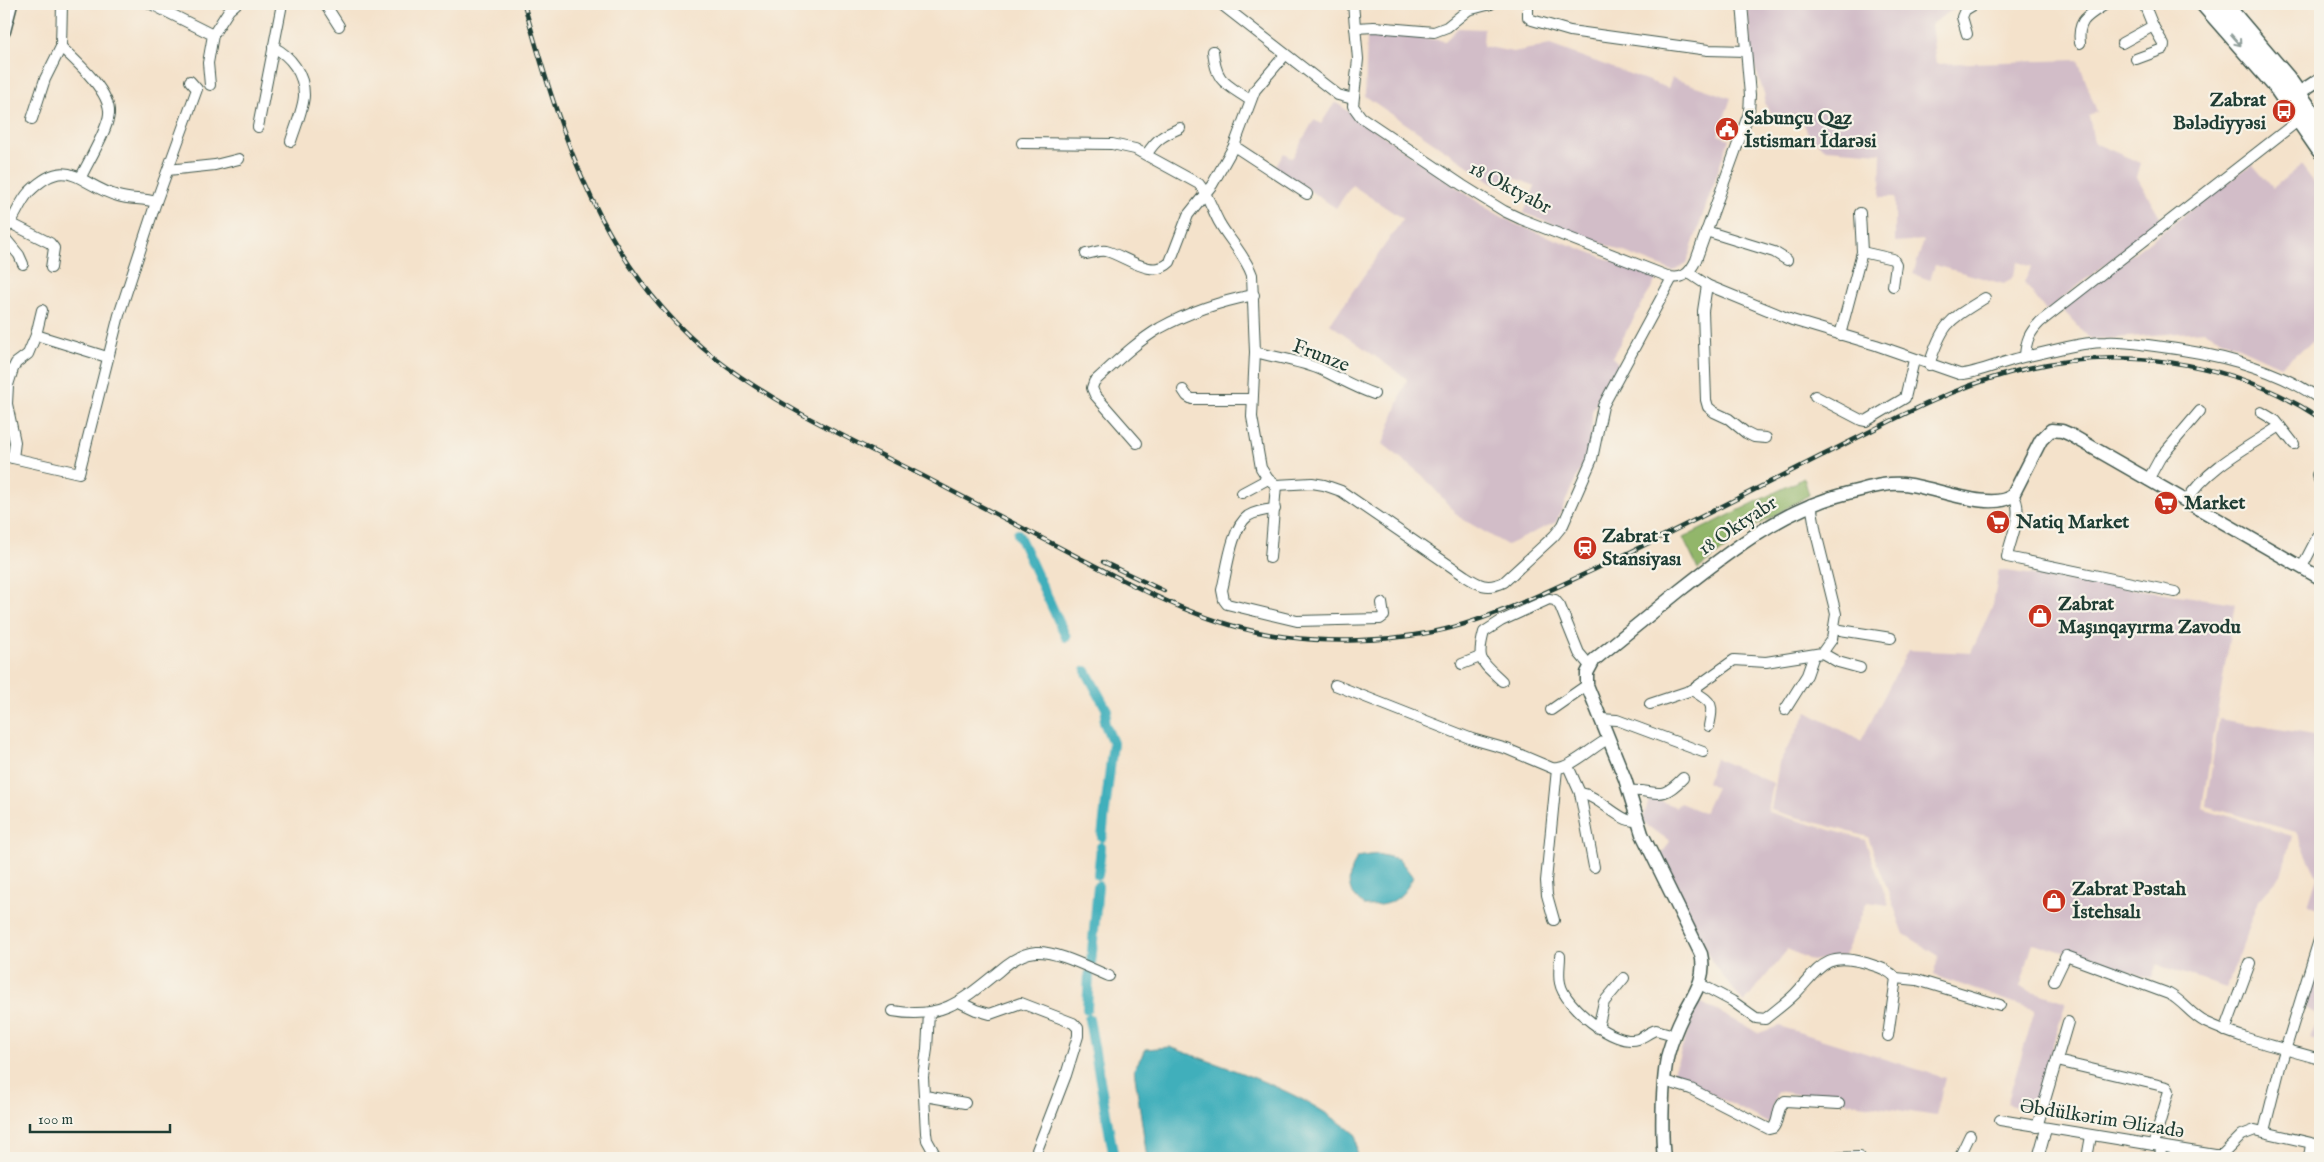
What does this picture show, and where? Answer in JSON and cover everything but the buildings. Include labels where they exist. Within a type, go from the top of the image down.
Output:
[{"type":"main road","points":[[2204,4],[2264,72],[2320,125]]},
{"type":"main road","points":[[2224,4],[2292,97],[2299,120],[2320,150]]},
{"type":"street","points":[[4,30],[11,4]]},
{"type":"street","points":[[32,118],[46,79],[61,47],[62,4]]},
{"type":"street","points":[[151,4],[213,35]]},
{"type":"street","points":[[210,85],[208,63],[213,35],[229,10],[236,4]]},
{"type":"street","points":[[258,127],[282,4]]},
{"type":"street","points":[[325,4],[340,26]]},
{"type":"street","points":[[1221,4],[1338,94],[1353,99],[1358,59],[1353,4]]},
{"type":"street","points":[[1355,28],[1374,27],[1434,32],[1447,27],[1468,10],[1491,4]]},
{"type":"street","points":[[1528,4],[1528,17],[1532,20],[1570,31],[1708,50],[1745,51]]},
{"type":"street","points":[[1242,493],[1272,482],[1312,483],[1332,487],[1477,584],[1486,587],[1504,582],[1554,536],[1562,525],[1592,459],[1602,406],[1672,278],[1689,273],[1696,260],[1749,113],[1750,95],[1742,4]]},
{"type":"street","points":[[1967,34],[1962,17],[1965,10],[1975,4]]},
{"type":"street","points":[[2080,44],[2078,31],[2084,19],[2106,4]]},
{"type":"street","points":[[2136,59],[2163,49],[2164,45],[2153,26],[2144,4]]},
{"type":"street","points":[[2122,43],[2153,26]]},
{"type":"street","points":[[61,47],[99,88],[108,104],[108,120],[81,177]]},
{"type":"street","points":[[273,48],[286,54],[298,70],[304,95],[291,141]]},
{"type":"street","points":[[1213,50],[1218,77],[1250,100]]},
{"type":"street","points":[[1086,254],[1098,251],[1107,252],[1153,268],[1167,265],[1170,262],[1188,215],[1206,193],[1234,146],[1255,90],[1285,55]]},
{"type":"street","points":[[2292,97],[2320,79]]},
{"type":"street","points":[[42,310],[36,335],[28,354],[16,363],[6,394],[14,442],[9,457],[79,472],[107,357],[156,202],[197,90],[190,81]]},
{"type":"street","name":"18 Oktyabr","points":[[1353,99],[1353,106],[1361,117],[1504,211],[1540,227],[1672,278]]},
{"type":"street","points":[[2025,356],[2027,338],[2040,322],[2299,120]]},
{"type":"street","points":[[1147,154],[1155,141],[1180,128]]},
{"type":"street","points":[[1022,143],[1112,144],[1135,149],[1190,178],[1199,184],[1206,193],[1219,223],[1249,265],[1252,275],[1255,352],[1251,399],[1252,416],[1261,468],[1272,482],[1275,509],[1270,558]]},
{"type":"street","points":[[1234,146],[1307,194]]},
{"type":"street","points":[[168,170],[215,165],[239,159]]},
{"type":"street","points":[[51,268],[54,248],[50,243],[7,227],[27,195],[49,176],[61,173],[81,177],[116,196],[156,202]]},
{"type":"street","points":[[1840,335],[1862,252],[1860,213]]},
{"type":"street","points":[[1706,231],[1774,252],[1788,260]]},
{"type":"street","points":[[4,237],[19,255],[23,264]]},
{"type":"street","points":[[1862,252],[1893,258],[1896,264],[1893,286]]},
{"type":"street","points":[[1689,273],[1707,285],[1792,320],[1876,345],[1914,360],[1963,375],[2025,356],[2105,342],[2174,348],[2244,364],[2287,380],[2320,399]]},
{"type":"street","points":[[1707,285],[1703,311],[1706,400],[1708,407],[1729,419],[1746,433],[1754,437],[1766,438]]},
{"type":"street","points":[[1137,442],[1095,395],[1092,388],[1094,382],[1141,341],[1160,328],[1214,305],[1254,295]]},
{"type":"street","points":[[1930,365],[1941,332],[1948,323],[1985,298]]},
{"type":"street","points":[[36,335],[107,357]]},
{"type":"street","name":"Frunze","points":[[1255,352],[1308,365],[1324,371],[1354,388],[1374,394]]},
{"type":"street","points":[[1815,396],[1861,420],[1866,420],[1905,398],[1914,360]]},
{"type":"street","points":[[1183,390],[1192,399],[1251,399]]},
{"type":"street","points":[[2148,480],[2160,458],[2200,412]]},
{"type":"street","points":[[2261,412],[2280,426],[2294,444]]},
{"type":"street","points":[[2186,501],[2199,483],[2211,472],[2280,426]]},
{"type":"street","points":[[2175,592],[2007,557],[2018,513],[2017,500],[2014,495],[2041,440],[2052,430],[2062,430],[2320,578]]},
{"type":"street","name":"18 Oktyabr","points":[[1590,666],[1614,643],[1761,530],[1811,504],[1868,488],[1902,484],[1988,502],[2001,502],[2014,495]]},
{"type":"street","points":[[1786,710],[1818,654],[1832,639],[1836,614],[1816,533],[1811,504]]},
{"type":"street","points":[[1275,509],[1248,516],[1240,524],[1222,590],[1227,604],[1274,617],[1297,621],[1380,619],[1384,616],[1382,603]]},
{"type":"street","points":[[2302,567],[2320,532]]},
{"type":"street","points":[[1502,681],[1482,662],[1480,657],[1484,632],[1489,627],[1552,599],[1560,606],[1579,653],[1590,666],[1587,672],[1587,685],[1629,791],[1637,821],[1701,954],[1704,964],[1700,984],[1674,1036],[1664,1081],[1664,1158]]},
{"type":"street","points":[[1834,629],[1891,638]]},
{"type":"street","points":[[1650,704],[1692,690],[1734,660],[1766,662],[1818,654],[1860,668]]},
{"type":"street","points":[[1462,664],[1480,657]]},
{"type":"street","points":[[1335,685],[1459,734],[1558,769],[1568,766],[1593,746],[1608,739]]},
{"type":"street","points":[[1551,710],[1587,685]]},
{"type":"street","points":[[1692,690],[1711,702],[1713,708],[1709,726]]},
{"type":"street","points":[[1600,719],[1617,720],[1703,752]]},
{"type":"street","points":[[1568,766],[1580,793],[1594,867]]},
{"type":"street","points":[[1554,920],[1547,895],[1546,881],[1558,769]]},
{"type":"street","points":[[1629,791],[1640,790],[1660,794],[1670,791],[1682,778]]},
{"type":"street","points":[[1580,793],[1589,795],[1628,820],[1637,821]]},
{"type":"street","points":[[2264,1131],[2285,1048],[2318,940]]},
{"type":"street","points":[[893,1010],[910,1014],[929,1014],[959,1002],[1007,964],[1021,956],[1037,952],[1071,961],[1109,976]]},
{"type":"street","points":[[1560,956],[1560,983],[1563,992],[1580,1013],[1598,1028],[1634,1040],[1656,1030],[1674,1036]]},
{"type":"street","points":[[2054,981],[2066,956],[2169,994],[2178,999],[2199,1019],[2225,1031],[2320,1059]]},
{"type":"street","points":[[1700,984],[1732,1001],[1760,1020],[1765,1019],[1794,995],[1814,972],[1826,963],[1844,960],[1864,962],[1889,970],[1896,978],[1917,980],[2000,1005]]},
{"type":"street","points":[[2225,1031],[2250,963]]},
{"type":"street","points":[[1598,1028],[1604,1002],[1624,978]]},
{"type":"street","points":[[1888,1036],[1896,978]]},
{"type":"street","points":[[959,1002],[990,1014],[1021,1003],[1073,1023],[1078,1028],[1078,1036],[1066,1075],[1034,1158]]},
{"type":"street","points":[[929,1014],[923,1076],[927,1140],[938,1158]]},
{"type":"street","points":[[2038,1158],[2042,1128],[2056,1061],[2068,1022]]},
{"type":"street","points":[[2056,1061],[2167,1087],[2169,1090],[2158,1146],[2160,1158]]},
{"type":"street","points":[[1664,1081],[1691,1089],[1769,1128],[1773,1128],[1776,1125],[1780,1106],[1785,1101],[1839,1104]]},
{"type":"street","points":[[925,1096],[965,1103]]},
{"type":"street","name":"Əbdülkərim Əlizadə","points":[[2000,1120],[2215,1155],[2230,1155],[2242,1135],[2248,1131],[2264,1131],[2316,1145],[2309,1158]]},
{"type":"street","points":[[1959,1158],[1970,1135]]},
{"type":"street","points":[[2087,1158],[2091,1136]]},
{"type":"street","points":[[1832,1158],[1859,1157]]},
{"type":"shaded area","points":[[1747,4],[1961,4],[1931,24],[1936,64],[2078,60],[2097,112],[2089,116],[2094,143],[2141,163],[2137,177],[2162,220],[2046,311],[2024,282],[2032,267],[2018,262],[2012,278],[2004,284],[1935,265],[1930,280],[1913,274],[1924,240],[1895,242],[1895,197],[1880,197],[1881,153],[1826,149],[1810,138],[1803,122],[1781,126],[1764,103],[1765,96],[1754,65]]},
{"type":"shaded area","points":[[1458,28],[1484,29],[1483,46],[1513,52],[1550,45],[1668,88],[1672,78],[1731,98],[1718,135],[1729,139],[1686,264],[1673,271],[1524,213],[1535,186],[1510,176],[1499,187],[1365,96],[1367,37],[1374,31],[1445,41]]},
{"type":"shaded area","points":[[1335,102],[1485,207],[1515,224],[1657,278],[1612,357],[1619,364],[1592,411],[1591,446],[1556,522],[1507,545],[1459,517],[1422,475],[1383,444],[1407,379],[1330,324],[1403,219],[1352,185],[1336,208],[1275,168],[1284,153],[1292,158],[1314,120],[1321,124]]},
{"type":"shaded area","points":[[2252,164],[2273,188],[2301,165],[2320,190],[2320,337],[2280,366],[2204,331],[2091,340],[2061,308]]},
{"type":"shaded area","points":[[1999,570],[2235,603],[2202,808],[2292,836],[2281,875],[2260,898],[2227,987],[2157,965],[2152,978],[2033,943],[2020,987],[2066,1002],[2032,1112],[2007,1104],[2035,1010],[1933,975],[1939,956],[1904,934],[1868,837],[1771,810],[1779,763],[1807,712],[1861,741],[1908,650],[1971,653],[1993,605]]},
{"type":"shaded area","points":[[2219,719],[2320,736],[2320,909],[2308,905],[2317,877],[2296,832],[2206,806]]},
{"type":"shaded area","points":[[1715,758],[1773,783],[1768,812],[1865,840],[1889,905],[1867,902],[1845,955],[1812,961],[1788,949],[1744,1003],[1712,962],[1659,859],[1670,841],[1642,822],[1650,797],[1676,807],[1680,803],[1704,813],[1716,787],[1707,782]]},
{"type":"shaded area","points":[[2320,955],[2320,1015],[2305,1008]]},
{"type":"shaded area","points":[[1698,1001],[1759,1033],[1779,1026],[1945,1078],[1936,1116],[1777,1091],[1770,1124],[1673,1074]]},
{"type":"shaded area","points":[[2320,1016],[2320,1042],[2309,1038]]},
{"type":"green space","points":[[1804,478],[1809,495],[1751,529],[1698,569],[1683,538]]},
{"type":"water","points":[[1377,854],[1399,859],[1413,877],[1404,892],[1394,900],[1381,905],[1364,906],[1350,889],[1351,872],[1357,857]]},
{"type":"water","points":[[1170,1047],[1267,1083],[1291,1094],[1335,1119],[1356,1135],[1357,1158],[1147,1158],[1134,1069],[1146,1049]]},
{"type":"waterway","points":[[1018,534],[1066,637]]},
{"type":"waterway","points":[[1086,671],[1107,710],[1104,722],[1113,743],[1102,837]]},
{"type":"waterway","points":[[1098,875],[1101,847]]},
{"type":"waterway","points":[[1091,963],[1098,886]]},
{"type":"waterway","points":[[1087,1009],[1089,975]]},
{"type":"waterway","points":[[1089,1019],[1114,1158]]},
{"type":"railway","points":[[524,4],[538,54],[571,151],[615,243],[643,285],[677,324],[716,359],[790,408],[1152,595],[1205,617],[1259,632],[1304,639],[1375,639],[1410,636],[1447,629],[1488,616],[1589,572],[1937,399],[1960,389],[2009,373],[2048,364],[2089,359],[2169,362],[2209,370],[2248,382],[2285,398],[2320,418]]},
{"type":"railway","points":[[1103,562],[1164,591]]},
{"type":"place","name":"Zabrat Bәlәdiyyәsi","points":[[2284,111]]},
{"type":"place","name":"Sabunçu Qaz İstismarı İdarəsi","points":[[1727,129]]},
{"type":"place","name":"Market","points":[[2166,503]]},
{"type":"place","name":"Natiq Market","points":[[1998,522]]},
{"type":"place","name":"Zabrat 1 Stansiyası","points":[[1585,548]]},
{"type":"place","name":"Zabrat Maşınqayırma Zavodu","points":[[2040,616]]},
{"type":"place","name":"Zabrat Pəstah İstehsalı","points":[[2054,901]]}]
